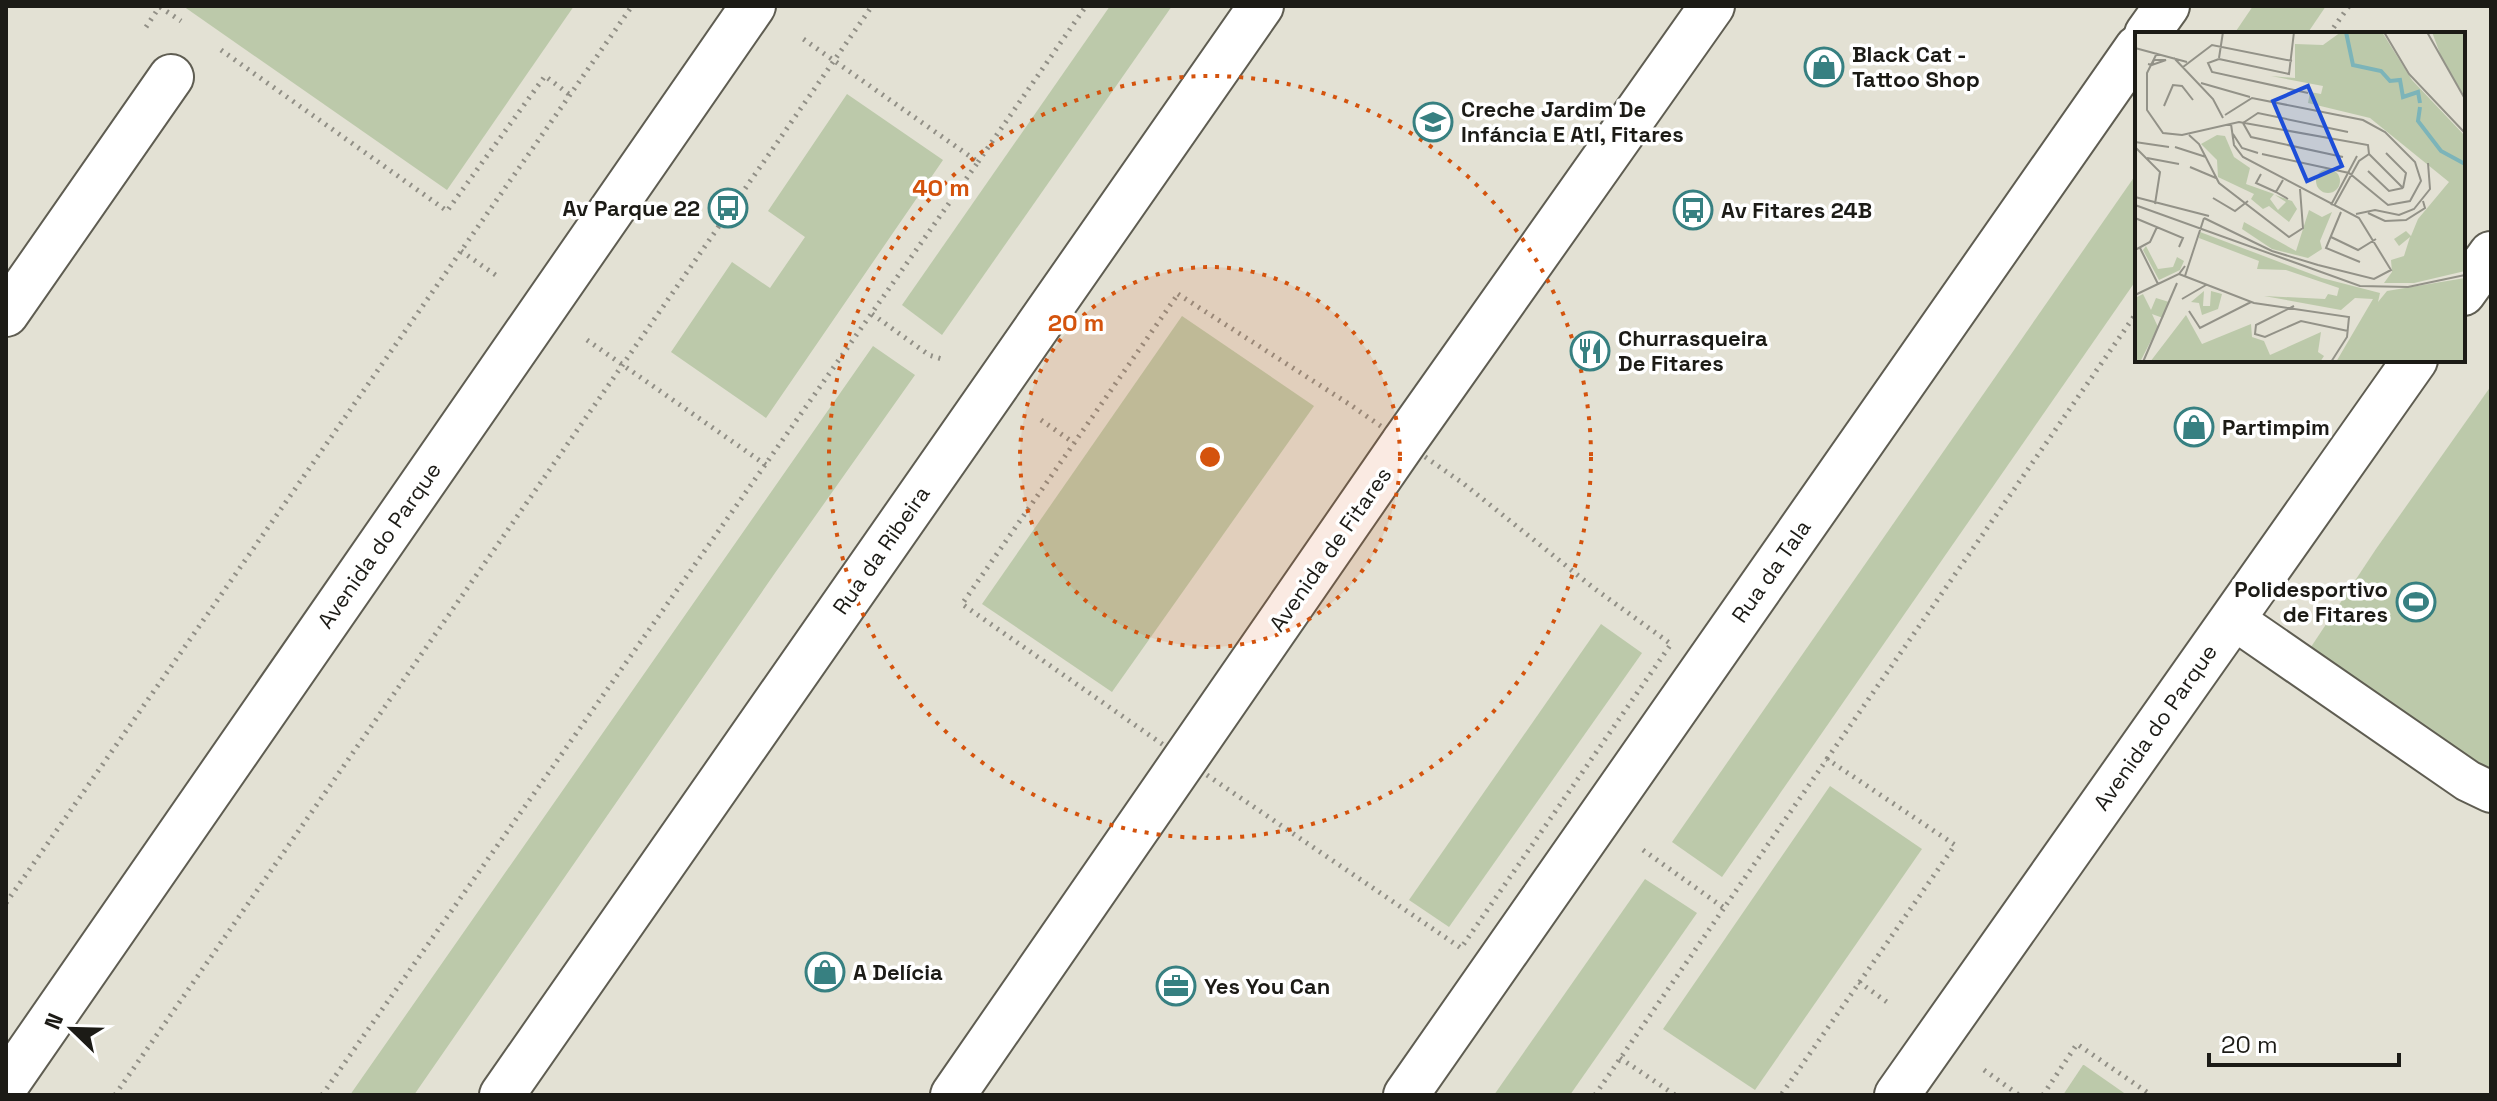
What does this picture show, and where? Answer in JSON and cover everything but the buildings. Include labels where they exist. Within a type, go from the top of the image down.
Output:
[{"type":"street","name":"Avenida do Parque","points":[[6,1085],[753,6]]},
{"type":"street","name":"Rua da Ribeira","points":[[502,1095],[1261,6]]},
{"type":"street","name":"Avenida de Fitares","points":[[953,1095],[1395,455],[1712,6]]},
{"type":"street","points":[[2148,32],[2167,6]]},
{"type":"street","name":"Rua da Tala","points":[[1406,1095],[2135,51]]},
{"type":"street","points":[[6,314],[171,77]]},
{"type":"street","points":[[2465,290],[2491,254]]},
{"type":"street","name":"Avenida do Parque","points":[[1897,1095],[2414,362]]},
{"type":"street","points":[[2232,618],[2468,781],[2491,792]]},
{"type":"path","points":[[6,903],[632,6]]},
{"type":"path","points":[[115,1095],[872,6]]},
{"type":"path","points":[[322,1095],[1086,6]]},
{"type":"path","points":[[2330,32],[2349,6]]},
{"type":"path","points":[[160,7],[190,28]]},
{"type":"path","points":[[213,44],[447,211],[545,76],[570,95]]},
{"type":"path","points":[[834,61],[978,162]]},
{"type":"path","points":[[1003,633],[962,604],[1178,294],[1215,320]]},
{"type":"path","points":[[872,314],[929,355]]},
{"type":"path","points":[[1595,1095],[2135,315]]},
{"type":"path","points":[[622,364],[766,465]]},
{"type":"path","points":[[1595,589],[1671,644]]},
{"type":"path","points":[[1781,1095],[1955,845],[1827,759]]},
{"type":"path","points":[[1658,860],[1724,908]]},
{"type":"path","points":[[1383,893],[1461,948]]},
{"type":"path","points":[[2043,1095],[2077,1044],[2151,1095]]},
{"type":"path","points":[[1620,1058],[1675,1095]]},
{"type":"green space","points":[[183,6],[574,6],[447,190]]},
{"type":"green space","points":[[1110,6],[1172,6],[942,335],[902,305]]},
{"type":"green space","points":[[2253,6],[2326,6],[2308,32],[2235,32]]},
{"type":"green space","points":[[847,94],[943,160],[766,418],[671,352],[732,262],[770,288],[805,237],[768,211]]},
{"type":"green space","points":[[2135,176],[2135,282],[1722,877],[1672,842]]},
{"type":"green space","points":[[1182,316],[1314,406],[1112,692],[982,604]]},
{"type":"green space","points":[[873,346],[915,375],[414,1095],[350,1095]]},
{"type":"green space","name":"Polidesportivo de Fitares","points":[[2491,386],[2491,773],[2305,656]]},
{"type":"green space","points":[[1601,624],[1642,653],[1449,927],[1409,900]]},
{"type":"green space","points":[[1830,786],[1922,849],[1755,1090],[1663,1029]]},
{"type":"green space","points":[[1645,879],[1697,913],[1570,1095],[1494,1095]]},
{"type":"green space","points":[[2084,1065],[2127,1095],[2063,1095]]},
{"type":"place","name":"Black Cat - Tattoo Shop","points":[[1824,67]]},
{"type":"place","name":"Creche Jardim De Infáncia E Atl, Fitares","points":[[1433,122]]},
{"type":"place","name":"Av Parque 22","points":[[728,208]]},
{"type":"place","name":"Av Fitares 24B","points":[[1693,210]]},
{"type":"place","name":"Churrasqueira De Fitares","points":[[1590,351]]},
{"type":"place","name":"Partimpim","points":[[2194,427]]},
{"type":"place","name":"Polidesportivo de Fitares","points":[[2416,602]]},
{"type":"place","name":"A Delícia","points":[[825,972]]},
{"type":"place","name":"Yes You Can","points":[[1176,986]]}]
